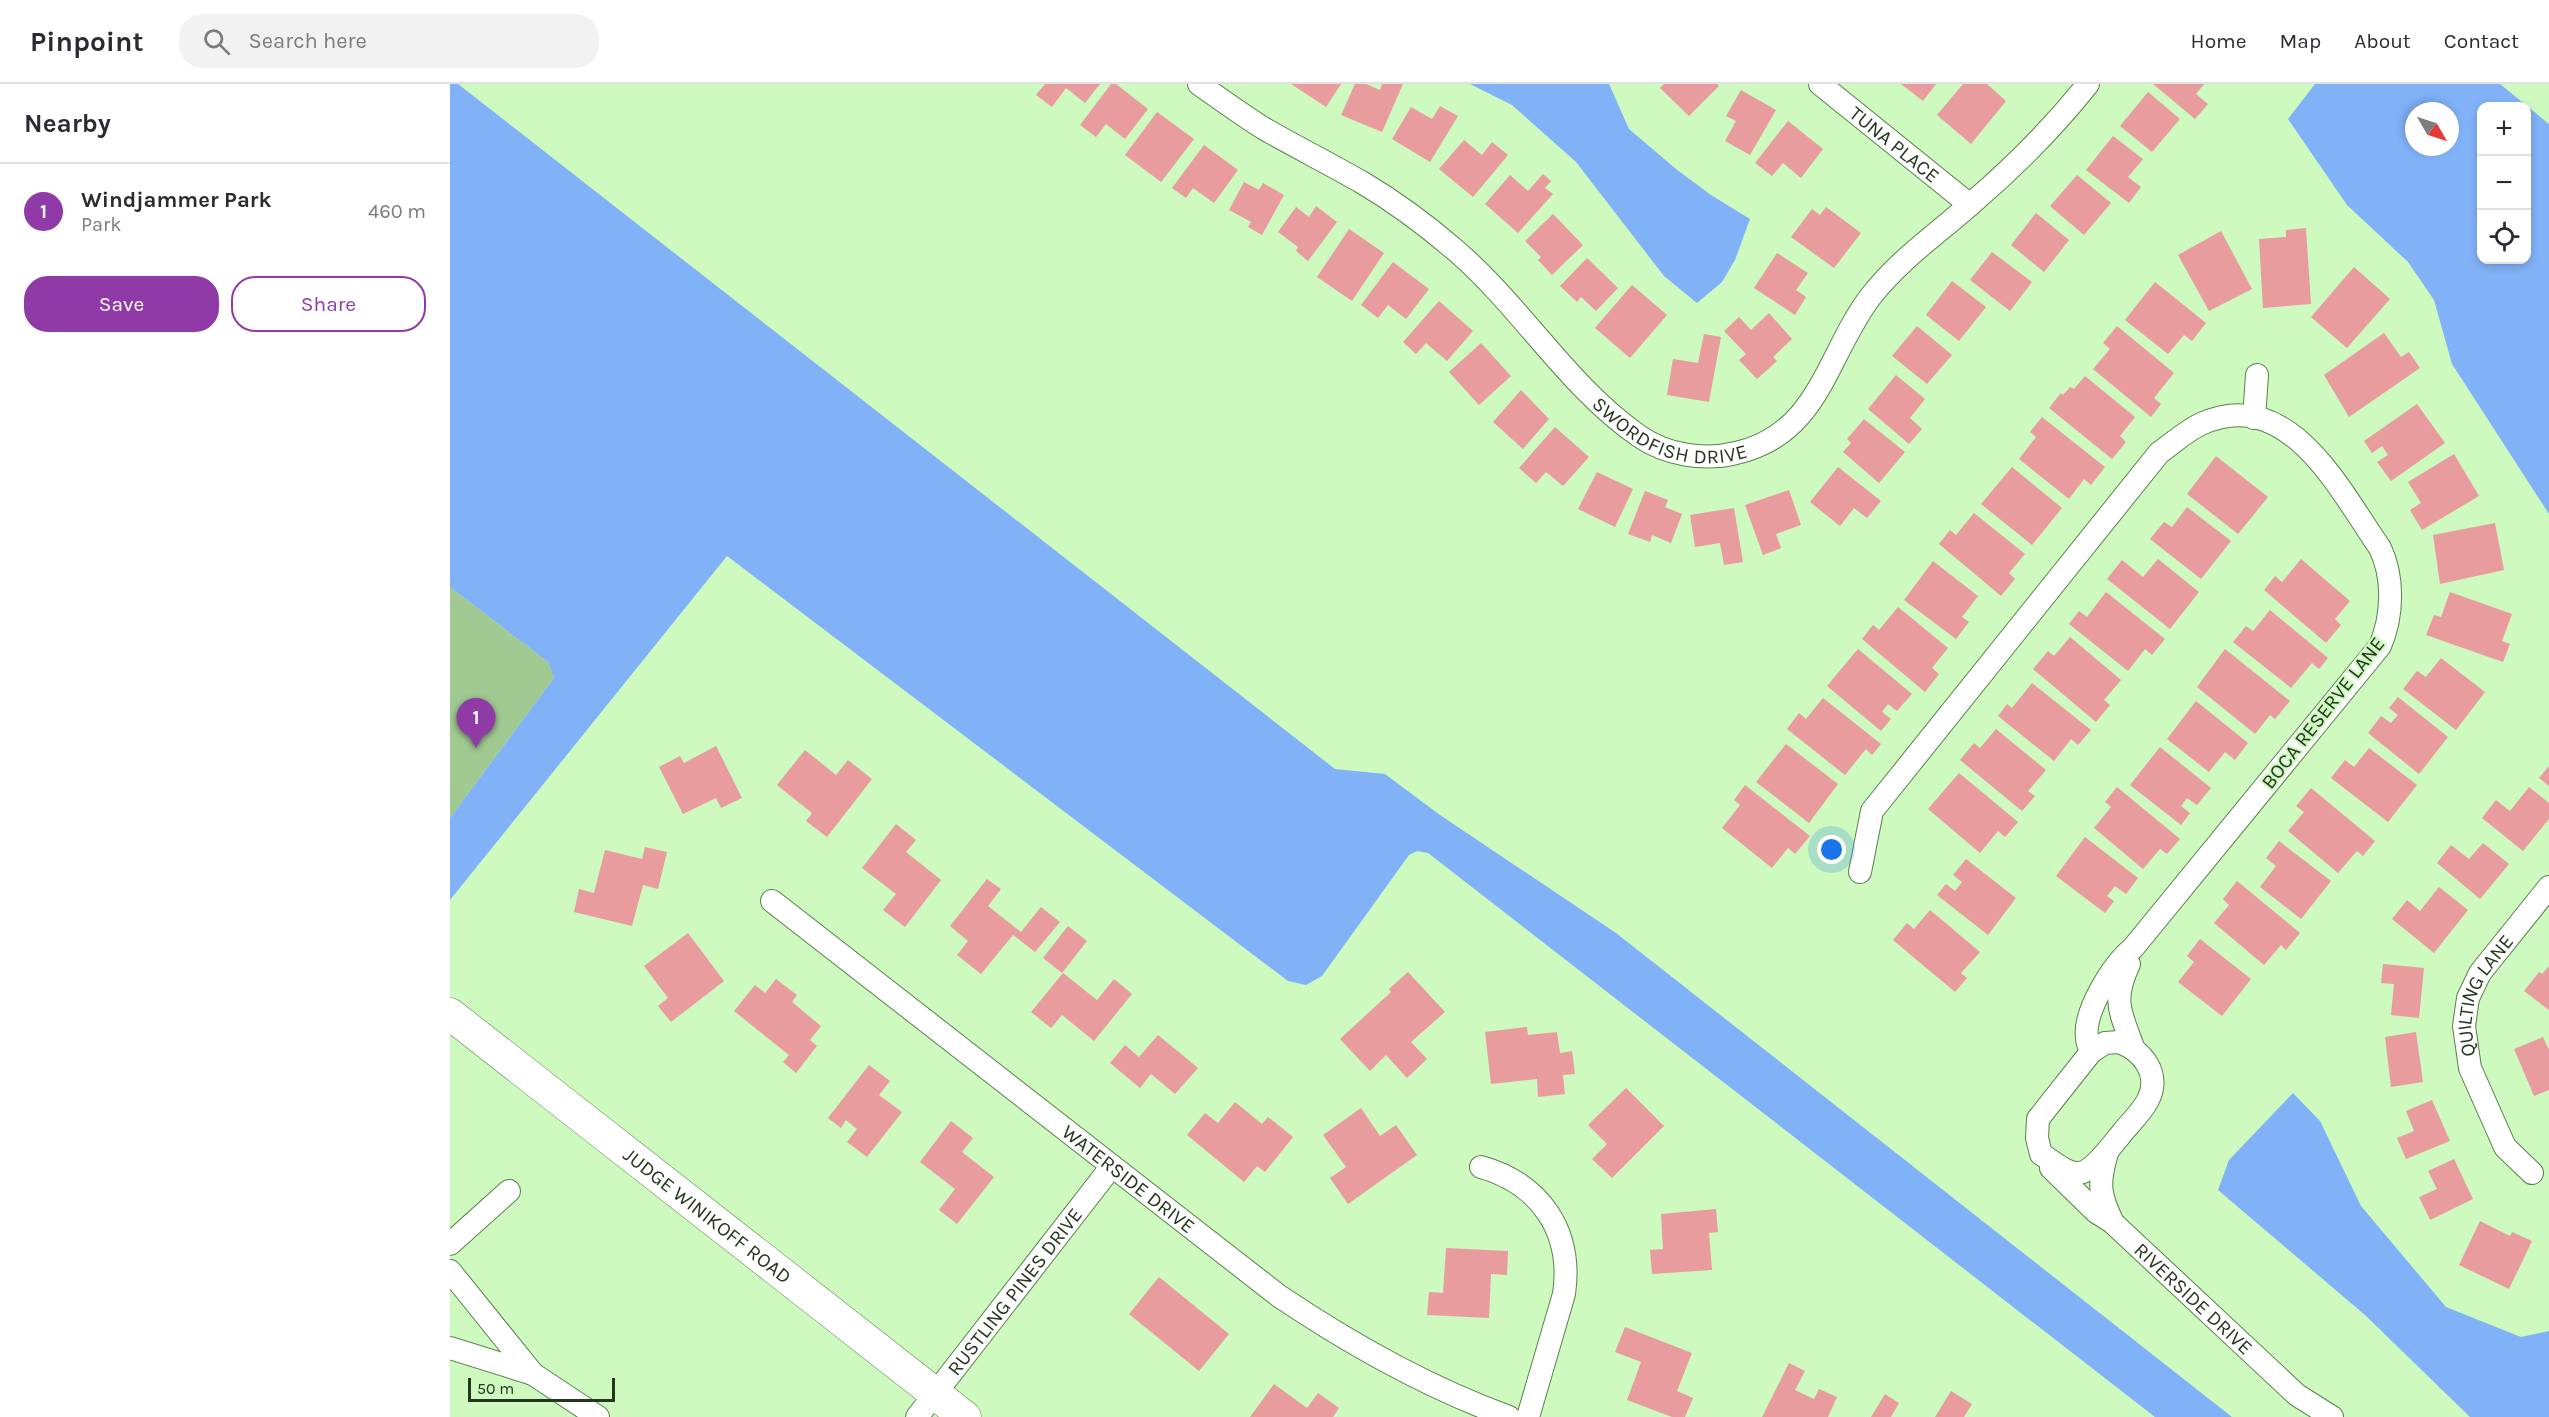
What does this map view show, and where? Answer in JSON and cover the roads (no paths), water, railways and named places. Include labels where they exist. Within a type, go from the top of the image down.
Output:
[{"type":"street","name":"SWORDFISH DRIVE","points":[[1199,84],[1264,128],[1365,184],[1416,218],[1457,252],[1501,294],[1568,370],[1631,429],[1665,449],[1694,456],[1724,456],[1739,453],[1767,442],[1792,425],[1820,390],[1838,349],[1870,298],[1920,244],[1970,205],[2025,155],[2088,84]]},
{"type":"street","name":"TUNA PLACE","points":[[1820,84],[1970,205]]},
{"type":"street","points":[[2254,418],[2257,375]]},
{"type":"street","name":"BOCA RESERVE LANE","points":[[1860,872],[1872,811],[2159,453],[2202,424],[2223,418],[2243,416],[2254,418],[2281,427],[2298,438],[2315,454],[2380,548],[2387,563],[2390,603],[2388,628],[2380,646],[2116,966],[2088,1021],[2086,1039],[2091,1052]]},
{"type":"street","name":"QUILTING LANE","points":[[2532,1173],[2505,1147],[2470,1068],[2464,1041],[2464,1026],[2468,998],[2480,973],[2549,887]]},
{"type":"street","name":"WATERSIDE DRIVE","points":[[772,901],[1279,1296],[1332,1332],[1388,1364],[1446,1392],[1509,1417]]},
{"type":"street","name":"BOCA RESERVE LANE","points":[[2041,1154],[2075,1174],[2083,1172],[2107,1153],[2148,1100],[2152,1080],[2148,1063],[2133,1047],[2118,1005],[2119,987],[2133,948]]},
{"type":"street","name":"JUDGE WINIKOFF ROAD","points":[[450,1014],[926,1405],[965,1417]]},
{"type":"street","points":[[2113,1223],[2096,1212],[2052,1169],[2041,1154],[2037,1138],[2038,1119],[2091,1052],[2104,1043],[2119,1042],[2133,1047]]},
{"type":"street","name":"RIVERSIDE DRIVE","points":[[2107,1153],[2100,1177],[2101,1194],[2113,1223],[2297,1395],[2332,1417]]},
{"type":"street","name":"RUSTLING PINES DRIVE","points":[[926,1405],[1112,1166]]},
{"type":"street","points":[[1481,1167],[1508,1177],[1531,1193],[1556,1226],[1564,1252],[1566,1280],[1564,1294],[1528,1417]]},
{"type":"street","points":[[450,1244],[509,1191]]},
{"type":"street","points":[[450,1271],[533,1374]]},
{"type":"street","points":[[450,1348],[533,1374],[597,1417]]},
{"type":"water","points":[[450,84],[458,84],[1335,769],[1385,774],[1440,815],[1616,933],[2232,1417],[2155,1417],[1428,853],[1417,851],[1409,855],[1322,976],[1306,985],[1288,981],[727,556],[450,900],[450,818],[554,678],[548,662],[450,587]]},
{"type":"water","points":[[1470,84],[1609,84],[1629,129],[1676,169],[1711,195],[1750,219],[1735,260],[1722,282],[1697,303],[1664,276],[1576,162],[1512,105]]},
{"type":"water","points":[[2315,84],[2500,84],[2522,102],[2477,102],[2477,264],[2531,264],[2531,109],[2549,124],[2549,514],[2452,364],[2434,300],[2408,262],[2347,205],[2288,119]]},
{"type":"water","points":[[2293,1093],[2320,1121],[2361,1206],[2446,1307],[2521,1337],[2549,1331],[2549,1417],[2470,1417],[2365,1315],[2218,1190],[2229,1160]]},
{"type":"place","name":"Windjammer Park","points":[[476,748]]}]
